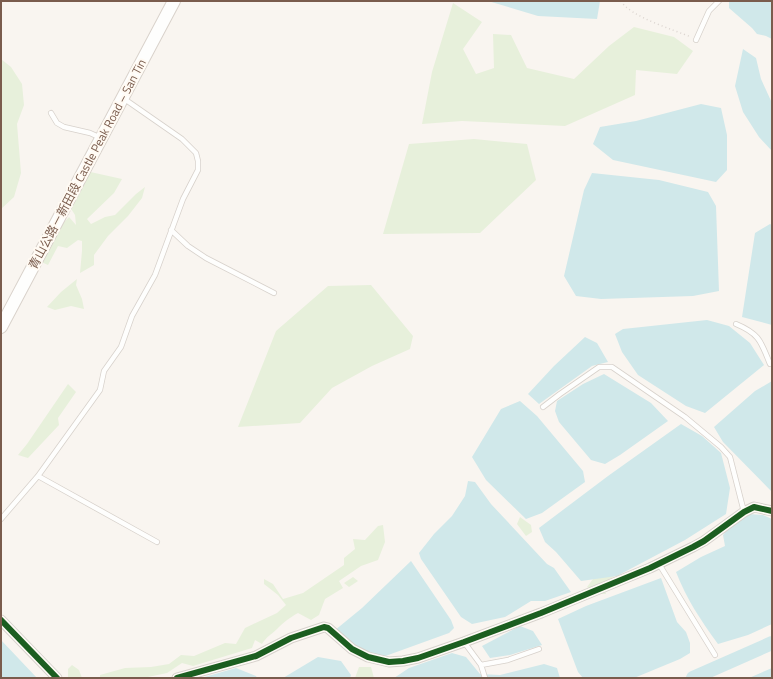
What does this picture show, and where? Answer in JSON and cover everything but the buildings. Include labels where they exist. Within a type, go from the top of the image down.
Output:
[{"type":"main road","name":"青山公路－新田段 Castle Peak Road – San Tin","points":[[1,327],[174,1]]},
{"type":"street","points":[[177,678],[256,656],[291,638],[324,627],[328,628],[352,649],[368,657],[389,662],[418,658],[541,613],[659,564],[704,541],[744,512],[754,507],[772,511]]},
{"type":"street","points":[[1,620],[57,678]]},
{"type":"lane","points":[[696,40],[709,11],[720,1]]},
{"type":"lane","points":[[1,519],[38,476],[100,390],[104,371],[121,347],[132,316],[155,275],[183,199],[198,170],[196,153],[182,139],[122,98]]},
{"type":"lane","points":[[51,113],[58,123],[64,127],[90,133],[101,138]]},
{"type":"lane","points":[[171,230],[188,246],[206,258],[274,293]]},
{"type":"lane","points":[[736,324],[749,329],[761,341],[770,364],[772,364]]},
{"type":"lane","points":[[543,407],[599,367],[612,367],[685,417],[721,447],[730,458],[744,512]]},
{"type":"lane","points":[[38,476],[157,542]]},
{"type":"lane","points":[[659,564],[715,655]]},
{"type":"lane","points":[[464,642],[481,665],[485,678]]},
{"type":"lane","points":[[481,665],[508,660],[539,649]]},
{"type":"path","points":[[621,1],[626,9],[696,40]]},
{"type":"green space","points":[[453,3],[482,22],[463,49],[476,74],[494,68],[493,34],[511,35],[527,68],[574,79],[609,46],[634,27],[674,37],[693,51],[677,74],[636,70],[635,95],[565,126],[462,121],[422,124],[432,72]]},
{"type":"green space","points":[[1,59],[11,67],[22,84],[24,105],[17,124],[21,173],[14,197],[1,209]]},
{"type":"green space","points":[[474,139],[527,144],[536,180],[480,233],[383,234],[409,144]]},
{"type":"green space","points":[[86,171],[122,179],[114,193],[87,219],[91,224],[105,217],[115,215],[145,187],[142,198],[128,216],[108,236],[94,255],[94,265],[80,273],[82,241],[78,240],[67,248],[58,246],[48,265],[39,261],[52,235],[69,217],[76,225],[75,215],[68,204]]},
{"type":"green space","points":[[77,279],[76,285],[82,299],[84,309],[71,306],[55,310],[47,307],[61,292]]},
{"type":"green space","points":[[371,285],[413,336],[410,349],[372,366],[332,388],[300,423],[238,427],[276,331],[328,286]]},
{"type":"green space","points":[[68,384],[76,392],[58,418],[59,425],[28,458],[18,455],[27,444]]},
{"type":"green space","points":[[520,517],[531,525],[532,532],[526,536],[517,524]]},
{"type":"green space","points":[[383,525],[385,542],[378,560],[361,566],[339,581],[343,588],[325,599],[319,615],[311,620],[298,613],[284,622],[267,637],[262,644],[255,640],[252,648],[193,666],[182,663],[167,673],[143,678],[100,678],[100,675],[125,668],[151,667],[169,664],[181,655],[194,656],[225,643],[236,644],[245,628],[277,613],[286,605],[278,595],[264,584],[264,579],[273,584],[283,599],[303,593],[344,565],[344,558],[355,549],[353,539],[365,540],[378,526]]},
{"type":"green space","points":[[617,574],[606,582],[606,594],[599,594],[587,587],[593,579]]},
{"type":"green space","points":[[353,577],[358,581],[349,587],[344,583]]},
{"type":"green space","points":[[72,665],[79,670],[82,678],[68,678],[68,669]]},
{"type":"green space","points":[[359,667],[371,667],[374,678],[355,678]]},
{"type":"water","points":[[488,1],[600,1],[597,19],[538,16]]},
{"type":"water","points":[[729,1],[772,1],[772,39],[757,34],[729,8]]},
{"type":"water","points":[[743,49],[756,58],[761,79],[772,103],[772,151],[759,137],[743,112],[735,86]]},
{"type":"water","points":[[701,104],[721,108],[727,135],[727,170],[716,182],[613,160],[593,144],[600,127],[636,121]]},
{"type":"water","points":[[592,173],[659,180],[708,192],[716,206],[719,291],[693,296],[601,299],[576,296],[564,276],[584,190]]},
{"type":"water","points":[[770,224],[772,225],[772,325],[742,317],[755,233]]},
{"type":"water","points":[[707,320],[729,326],[750,343],[764,365],[705,413],[686,406],[638,375],[622,352],[615,334],[623,329]]},
{"type":"water","points":[[585,337],[597,343],[608,362],[592,366],[539,404],[528,394],[554,366]]},
{"type":"water","points":[[604,374],[651,403],[668,421],[605,464],[591,460],[559,422],[555,411],[557,401],[583,384]]},
{"type":"water","points":[[772,381],[772,492],[723,442],[714,427],[755,391]]},
{"type":"water","points":[[520,401],[537,416],[583,471],[585,482],[542,513],[526,519],[486,480],[472,457],[501,409]]},
{"type":"water","points":[[681,424],[702,436],[721,453],[730,488],[726,514],[685,540],[617,576],[581,581],[556,552],[545,542],[539,528]]},
{"type":"water","points":[[468,481],[475,482],[491,504],[547,564],[554,568],[571,592],[545,601],[531,601],[505,617],[472,624],[461,617],[421,559],[419,553],[434,534],[452,516],[465,496]]},
{"type":"water","points":[[749,514],[763,515],[772,519],[772,624],[748,635],[718,644],[694,609],[676,572],[701,557],[725,546],[723,535],[732,524]]},
{"type":"water","points":[[411,561],[451,620],[454,628],[449,633],[380,658],[345,648],[334,631],[362,608]]},
{"type":"water","points":[[661,578],[677,622],[686,632],[690,643],[690,653],[680,659],[634,678],[583,678],[578,672],[558,619],[586,606]]},
{"type":"water","points":[[520,626],[533,631],[542,645],[510,655],[490,658],[482,646]]},
{"type":"water","points":[[1,640],[37,678],[1,678]]},
{"type":"water","points":[[452,653],[466,657],[480,674],[500,675],[544,664],[557,668],[560,678],[394,678],[409,668]]},
{"type":"water","points":[[318,657],[341,661],[351,675],[350,678],[283,678]]},
{"type":"water","points":[[236,668],[256,676],[257,678],[201,678]]},
{"type":"water","points":[[772,668],[772,678],[749,678]]},
{"type":"waterway","points":[[693,678],[772,643]]},
{"type":"cycle path","points":[[177,678],[256,656],[291,638],[324,627],[328,628],[352,649],[368,657],[389,662],[418,658],[541,613],[650,568],[704,541],[744,512],[754,507],[772,511]]},
{"type":"cycle path","points":[[1,620],[57,678]]}]
